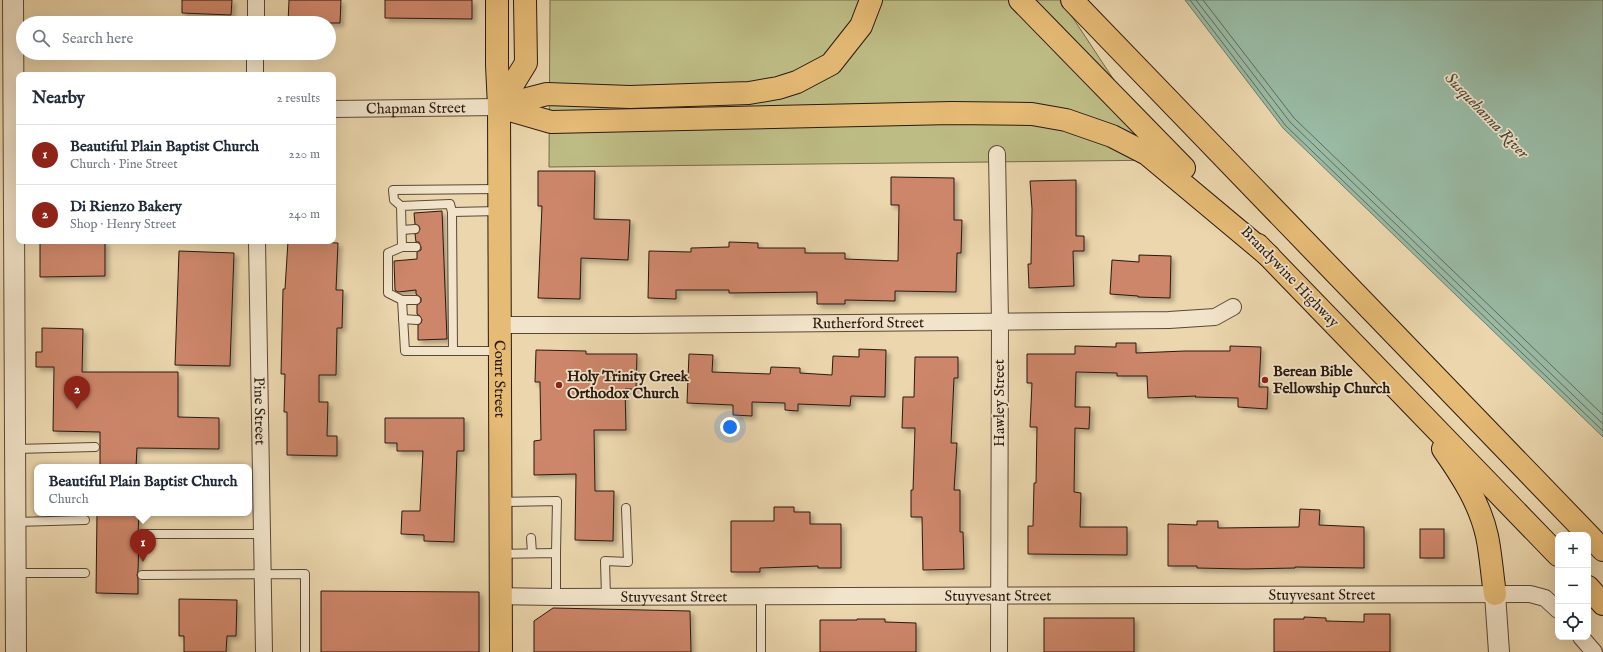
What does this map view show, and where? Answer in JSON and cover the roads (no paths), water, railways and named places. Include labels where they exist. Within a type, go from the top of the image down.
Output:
[{"type":"main road","name":"Court Street","points":[[497,0],[500,211],[502,554],[501,652]]},
{"type":"main road","points":[[499,106],[526,63],[525,0]]},
{"type":"main road","points":[[499,106],[548,94],[638,96],[749,93],[778,88],[797,82],[831,64],[861,26],[872,0]]},
{"type":"main road","name":"Brandywine Highway","points":[[1020,0],[1555,552]]},
{"type":"main road","points":[[1072,0],[1603,550]]},
{"type":"main road","points":[[1093,0],[1109,18],[1182,114]]},
{"type":"main road","points":[[499,106],[551,122],[952,113],[1032,114],[1066,120],[1112,136],[1147,154],[1269,256]]},
{"type":"main road","points":[[1390,380],[1446,453],[1474,498],[1487,536],[1495,594]]},
{"type":"main road","points":[[1591,590],[1603,604]]},
{"type":"street","points":[[13,0],[16,652]]},
{"type":"street","points":[[256,0],[256,16]]},
{"type":"street","points":[[255,60],[255,72]]},
{"type":"street","name":"Chapman Street","points":[[336,109],[499,106]]},
{"type":"street","name":"Hawley Street","points":[[997,154],[1000,321],[999,652]]},
{"type":"street","name":"Pine Street","points":[[257,244],[264,652]]},
{"type":"street","name":"Rutherford Street","points":[[500,324],[631,325],[1169,320],[1215,317],[1233,307]]},
{"type":"street","points":[[1495,594],[1499,652]]},
{"type":"street","name":"Stuyvesant Street","points":[[501,596],[606,597],[1530,594],[1540,596],[1550,601],[1555,607]]},
{"type":"street","points":[[1584,640],[1594,652]]},
{"type":"lane","points":[[453,351],[450,320],[448,246],[452,227],[452,212],[450,204],[401,206],[394,200],[393,190],[499,189]]},
{"type":"lane","points":[[401,206],[402,247]]},
{"type":"lane","points":[[452,212],[500,211]]},
{"type":"lane","points":[[443,227],[452,227]]},
{"type":"lane","points":[[402,230],[415,229]]},
{"type":"lane","points":[[416,247],[402,247],[388,253],[388,293],[402,300],[416,300]]},
{"type":"lane","points":[[402,300],[405,351],[500,350]]},
{"type":"lane","points":[[403,319],[417,320]]},
{"type":"lane","points":[[15,449],[95,446]]},
{"type":"lane","points":[[501,502],[531,505],[557,501],[556,597]]},
{"type":"lane","points":[[606,597],[605,561],[628,562],[626,508]]},
{"type":"lane","points":[[16,522],[85,520]]},
{"type":"lane","points":[[143,534],[262,534]]},
{"type":"lane","points":[[531,538],[532,552]]},
{"type":"lane","points":[[502,554],[532,552],[556,553]]},
{"type":"lane","points":[[16,573],[85,573]]},
{"type":"lane","points":[[142,575],[305,574],[305,652]]},
{"type":"lane","points":[[761,596],[761,652]]},
{"type":"water","name":"Susquehanna River","points":[[1185,0],[1603,0],[1603,437],[1283,128]]},
{"type":"place","name":"Berean Bible Fellowship Church","points":[[1265,380]]},
{"type":"place","name":"Holy Trinity Greek Orthodox Church","points":[[559,385]]},
{"type":"place","name":"Di Rienzo Bakery","points":[[77,409]]},
{"type":"place","name":"Beautiful Plain Baptist Church","points":[[143,562]]}]
